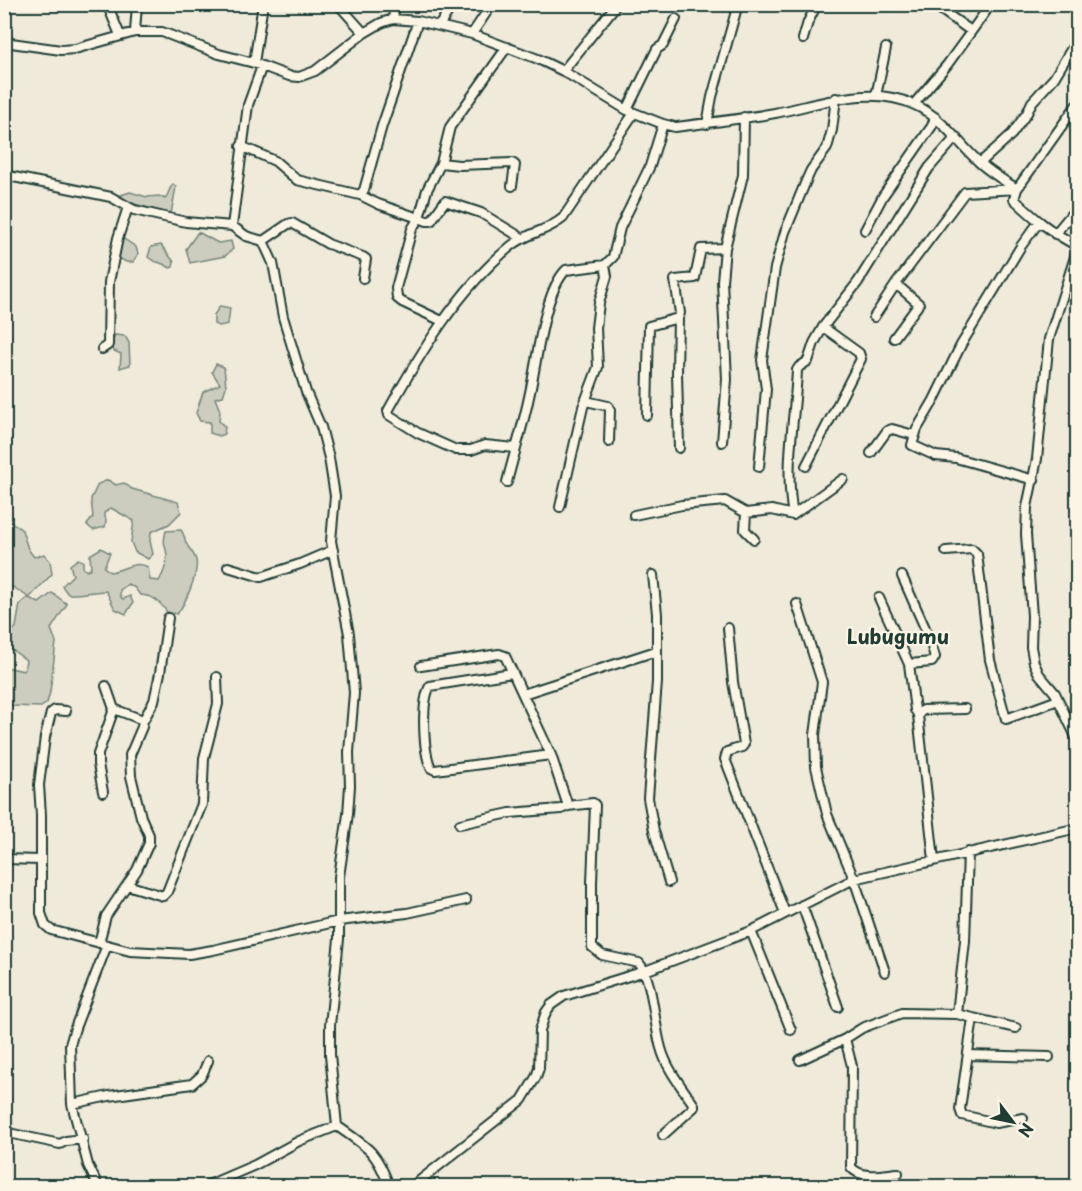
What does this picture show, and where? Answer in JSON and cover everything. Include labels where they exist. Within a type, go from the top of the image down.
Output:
[{"type":"street","points":[[107,4],[120,35]]},
{"type":"street","points":[[135,32],[137,4]]},
{"type":"street","points":[[231,226],[241,146],[258,64],[263,4]]},
{"type":"street","points":[[338,4],[364,33]]},
{"type":"street","points":[[393,19],[395,4]]},
{"type":"street","points":[[439,26],[453,4]]},
{"type":"street","points":[[472,34],[492,4]]},
{"type":"street","points":[[563,71],[617,4]]},
{"type":"street","points":[[707,124],[712,97],[738,4]]},
{"type":"street","points":[[802,39],[817,4]]},
{"type":"street","points":[[933,4],[971,31]]},
{"type":"street","points":[[914,104],[941,72],[986,8],[997,4]]},
{"type":"street","points":[[4,42],[60,50],[75,49],[135,32],[162,32],[219,54],[258,64],[289,76],[308,75],[381,23],[393,19],[418,21],[472,34],[538,59],[563,71],[631,112],[675,127],[775,113],[836,98],[862,95],[886,97],[914,104],[935,117],[980,163],[1017,189]]},
{"type":"street","points":[[515,448],[485,446],[471,450],[456,450],[388,416],[388,410],[442,321],[493,263],[522,238],[563,218],[631,112],[657,49],[663,45],[676,19]]},
{"type":"street","points":[[360,195],[364,190],[382,126],[418,21]]},
{"type":"street","points":[[980,163],[1012,134],[1032,102],[1054,78],[1077,38]]},
{"type":"street","points":[[442,321],[402,302],[397,298],[396,288],[409,236],[419,218],[427,190],[441,163],[450,127],[507,48]]},
{"type":"street","points":[[876,96],[886,48]]},
{"type":"street","points":[[759,467],[766,389],[762,360],[775,268],[785,232],[806,181],[827,148],[836,98]]},
{"type":"street","points":[[1077,103],[1017,189],[1014,199],[1039,222],[1077,247],[1049,339],[1034,480],[1027,507],[1026,534],[1032,616],[1031,647],[1034,663],[1039,674],[1055,693],[1077,741]]},
{"type":"street","points":[[722,442],[727,379],[722,299],[725,248],[743,175],[744,117]]},
{"type":"street","points":[[865,230],[883,196],[932,126],[935,117]]},
{"type":"street","points":[[507,482],[536,368],[544,316],[563,273],[568,269],[605,265],[613,257],[620,228],[651,166],[663,124]]},
{"type":"street","points":[[793,515],[789,491],[789,462],[797,370],[810,358],[814,343],[823,327],[858,282],[929,168],[956,137]]},
{"type":"street","points":[[241,146],[275,161],[297,180],[360,195],[378,204],[431,221],[445,201],[481,213],[522,238]]},
{"type":"street","points":[[441,163],[459,165],[512,163],[515,165],[512,186]]},
{"type":"street","points":[[4,175],[111,197],[128,207],[186,222],[231,226],[246,236],[263,241],[273,263],[283,317],[306,392],[321,427],[329,458],[335,496],[333,550],[349,634],[354,693],[348,814],[339,877],[339,939],[330,1025],[330,1055],[337,1126],[372,1151],[382,1166],[389,1186]]},
{"type":"street","points":[[874,317],[965,192],[1017,189]]},
{"type":"street","points":[[1055,234],[1077,206]]},
{"type":"street","points":[[102,349],[108,345],[109,282],[118,238],[128,207]]},
{"type":"street","points":[[1034,480],[956,459],[936,456],[912,445],[914,435],[961,345],[1021,246],[1039,222]]},
{"type":"street","points":[[263,241],[292,223],[328,244],[366,259],[363,278]]},
{"type":"street","points":[[680,448],[677,373],[680,313],[675,280],[695,278],[701,249],[725,248]]},
{"type":"street","points":[[560,507],[586,401],[598,367],[596,328],[599,303],[607,276],[605,265]]},
{"type":"street","points":[[894,338],[919,304],[896,284]]},
{"type":"street","points":[[647,415],[649,326],[678,318]]},
{"type":"street","points":[[806,466],[861,359],[859,353],[823,327]]},
{"type":"street","points":[[586,401],[608,406],[610,410],[609,442]]},
{"type":"street","points":[[871,453],[887,431],[892,429],[914,435]]},
{"type":"street","points":[[634,515],[725,501],[746,513],[772,510],[793,515],[843,479]]},
{"type":"street","points":[[746,513],[745,530],[754,539]]},
{"type":"street","points":[[946,551],[972,549],[977,554],[990,660],[1006,719],[1058,700]]},
{"type":"street","points":[[228,567],[261,577],[333,550]]},
{"type":"street","points":[[653,575],[657,614],[657,682],[648,798],[654,831],[669,882]]},
{"type":"street","points":[[902,576],[929,637],[935,657],[932,662],[909,664]]},
{"type":"street","points":[[879,598],[909,664],[915,710],[918,714],[934,860]]},
{"type":"street","points":[[797,604],[822,682],[815,735],[816,767],[827,814],[854,879],[885,972]]},
{"type":"street","points":[[98,1186],[88,1165],[72,1104],[70,1045],[103,944],[106,915],[137,870],[149,843],[149,835],[141,817],[131,776],[130,755],[154,700],[168,618]]},
{"type":"street","points":[[728,628],[733,682],[744,745],[727,752],[725,759],[785,913]]},
{"type":"street","points":[[523,694],[656,651]]},
{"type":"street","points":[[421,666],[502,654],[506,657],[551,755],[568,806]]},
{"type":"street","points":[[512,673],[430,686],[425,703],[426,751],[431,768],[435,770],[551,755]]},
{"type":"street","points":[[127,885],[163,896],[167,892],[202,804],[204,758],[218,704],[217,677]]},
{"type":"street","points":[[103,792],[98,754],[114,710],[106,686]]},
{"type":"street","points":[[918,714],[923,710],[965,709]]},
{"type":"street","points":[[114,710],[143,721]]},
{"type":"street","points":[[66,711],[52,711],[45,736],[39,785],[41,913],[46,926],[51,930],[130,951],[189,954],[222,949],[339,921],[407,913],[466,900]]},
{"type":"street","points":[[460,824],[510,813],[561,809],[568,806],[593,804],[596,806],[592,882],[592,947],[602,955],[639,963],[645,971],[656,1030],[664,1057],[694,1107],[663,1135]]},
{"type":"street","points":[[413,1186],[522,1100],[539,1068],[540,1030],[551,1005],[564,996],[645,971],[751,931],[854,879],[1077,828]]},
{"type":"street","points":[[957,1014],[965,941],[969,852]]},
{"type":"street","points":[[4,859],[40,860]]},
{"type":"street","points":[[802,905],[838,1007]]},
{"type":"street","points":[[751,931],[791,1030]]},
{"type":"street","points":[[800,1060],[845,1039],[862,1028],[902,1013],[957,1014],[1016,1028]]},
{"type":"street","points":[[973,1018],[960,1110],[962,1115],[996,1123],[1023,1118]]},
{"type":"street","points":[[845,1039],[852,1066],[850,1164],[852,1170],[874,1175],[898,1173]]},
{"type":"street","points":[[969,1055],[1049,1057]]},
{"type":"street","points":[[72,1104],[109,1096],[192,1084],[202,1075],[208,1061]]},
{"type":"street","points":[[206,1186],[299,1141],[337,1126]]},
{"type":"street","points":[[4,1132],[60,1144],[83,1139]]},
{"type":"shaded area","points":[[173,184],[176,187],[171,214],[124,201],[121,195],[130,192],[165,199]]},
{"type":"shaded area","points":[[198,232],[218,243],[231,241],[233,249],[225,256],[190,263],[186,249]]},
{"type":"shaded area","points":[[121,237],[136,247],[138,254],[133,262],[126,262],[119,258]]},
{"type":"shaded area","points":[[161,245],[174,262],[173,267],[170,268],[148,257],[151,247]]},
{"type":"shaded area","points":[[220,306],[230,308],[228,324],[219,326],[214,324],[214,315]]},
{"type":"shaded area","points":[[115,335],[125,336],[129,343],[130,365],[120,368],[121,354],[114,351],[110,344]]},
{"type":"shaded area","points":[[216,364],[224,367],[226,387],[223,396],[215,398],[220,411],[219,421],[225,427],[224,434],[219,436],[210,433],[210,422],[200,421],[196,413],[203,392],[220,384],[212,372]]},
{"type":"shaded area","points":[[108,480],[116,485],[124,483],[132,489],[178,502],[181,512],[169,524],[151,532],[150,541],[153,554],[148,559],[135,552],[131,542],[134,521],[111,508],[104,513],[105,527],[93,530],[87,525],[93,517],[91,499],[98,484]]},
{"type":"shaded area","points":[[5,521],[10,521],[22,530],[28,549],[34,557],[44,554],[50,561],[52,574],[29,598],[39,603],[52,593],[67,604],[51,629],[56,642],[50,692],[47,703],[41,707],[12,706],[5,697],[5,667],[24,671],[26,660],[11,649],[7,639],[16,627],[20,604],[28,597],[13,587],[5,589]]},
{"type":"shaded area","points":[[181,530],[196,560],[196,566],[191,588],[177,614],[167,612],[156,600],[140,595],[128,584],[120,590],[120,596],[123,599],[130,596],[133,603],[126,614],[115,609],[106,591],[68,594],[62,586],[73,575],[70,565],[78,559],[83,561],[83,568],[87,571],[91,568],[90,555],[101,548],[110,553],[104,567],[110,572],[134,565],[143,565],[148,567],[150,580],[159,581],[167,559],[164,542],[166,531]]},
{"type":"district","name":"Lubugumu","points":[[898,637]]}]
